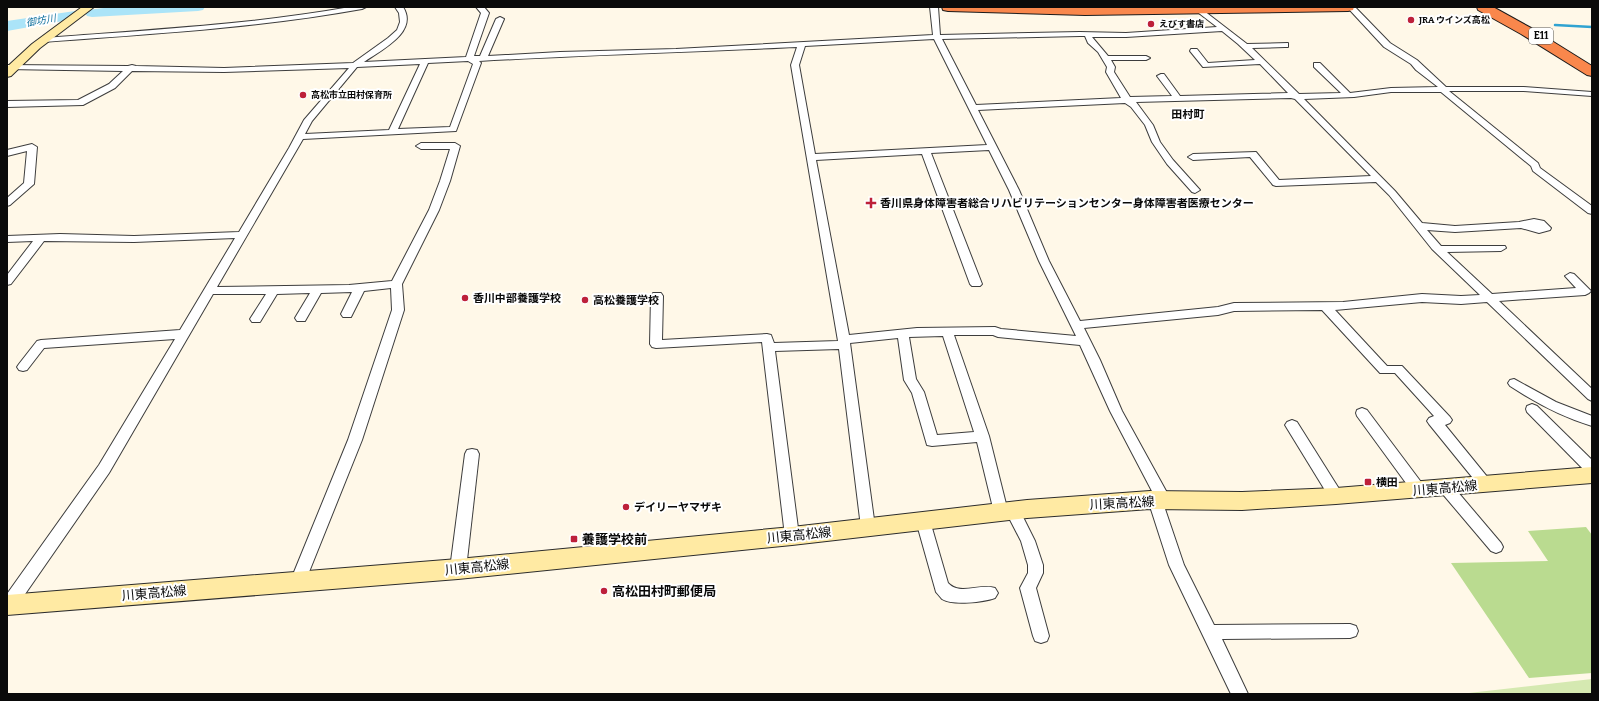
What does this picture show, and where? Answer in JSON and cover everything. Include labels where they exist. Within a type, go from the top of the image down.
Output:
[{"type":"highway","points":[[948,7],[1070,11],[1349,7]]},
{"type":"highway","points":[[1483,7],[1533,34],[1592,72]]},
{"type":"highway","name":"E11","points":[[1489,7],[1592,66]]},
{"type":"highway","name":"E11","points":[[1502,7],[1592,58]]},
{"type":"highway","points":[[1508,7],[1536,22]]},
{"type":"main road","points":[[9,69],[44,40],[89,7]]},
{"type":"main road","name":"川東高松線","points":[[7,605],[458,569],[792,536],[1007,511],[1159,500],[1242,501],[1336,496],[1446,488],[1592,474]]},
{"type":"street","points":[[44,40],[190,29],[322,14],[362,7]]},
{"type":"street","points":[[7,605],[104,469],[243,234],[308,120],[354,65],[392,40],[400,31],[404,22],[403,13],[399,7]]},
{"type":"street","points":[[468,59],[480,35],[485,13],[480,7]]},
{"type":"street","points":[[934,7],[937,37],[1014,190],[1044,261],[1084,341],[1116,412],[1159,500],[1177,565],[1240,694]]},
{"type":"street","points":[[1349,7],[1388,45],[1414,62],[1418,68],[1445,89],[1445,92],[1535,165],[1536,169],[1592,211]]},
{"type":"street","points":[[1197,9],[1245,46],[1294,96],[1325,124],[1378,179],[1439,249],[1592,396]]},
{"type":"street","points":[[483,58],[500,19]]},
{"type":"street","points":[[9,69],[132,67],[224,70],[560,54],[676,51],[937,37],[1126,35],[1222,29]]},
{"type":"street","points":[[1088,35],[1111,66],[1110,72],[1127,100],[1134,105],[1149,124],[1156,142],[1170,162],[1194,190]]},
{"type":"street","points":[[1126,35],[1131,43]]},
{"type":"street","points":[[802,44],[795,65],[845,342],[868,527]]},
{"type":"street","points":[[1245,46],[1284,46]]},
{"type":"street","points":[[1194,51],[1206,65],[1261,62]]},
{"type":"street","points":[[1105,58],[1146,58]]},
{"type":"street","points":[[299,137],[453,129],[477,63],[468,59]]},
{"type":"street","points":[[392,132],[425,61]]},
{"type":"street","points":[[1317,64],[1348,96]]},
{"type":"street","points":[[7,104],[80,103],[112,86],[132,67]]},
{"type":"street","points":[[1161,76],[1178,99]]},
{"type":"street","points":[[973,108],[1127,100],[1348,96],[1391,90],[1524,89],[1592,94]]},
{"type":"street","points":[[298,582],[355,440],[398,310],[396,284],[434,210],[445,181],[455,146],[421,146]]},
{"type":"street","points":[[7,153],[32,147],[29,184],[7,203]]},
{"type":"street","points":[[812,157],[992,147]]},
{"type":"street","points":[[926,151],[976,284]]},
{"type":"street","points":[[1194,157],[1253,154],[1276,182],[1378,179]]},
{"type":"street","points":[[1419,226],[1456,229],[1521,225]]},
{"type":"street","points":[[7,239],[39,239],[60,237],[134,239],[243,234]]},
{"type":"street","points":[[7,282],[37,244],[39,239]]},
{"type":"street","points":[[1439,249],[1502,248]]},
{"type":"street","points":[[1076,325],[1218,311],[1234,307],[1343,306],[1422,298],[1461,300],[1585,291],[1570,276]]},
{"type":"street","points":[[209,291],[360,288],[396,284]]},
{"type":"street","points":[[347,314],[360,288]]},
{"type":"street","points":[[301,318],[318,289]]},
{"type":"street","points":[[256,319],[274,290]]},
{"type":"street","points":[[657,296],[656,344],[767,338],[792,536]]},
{"type":"street","points":[[1325,306],[1384,370],[1398,369],[1444,420],[1434,421],[1486,484]]},
{"type":"street","points":[[768,346],[845,342],[902,333],[947,331],[995,331],[998,333],[1084,341]]},
{"type":"street","points":[[947,331],[1007,511],[1036,562],[1036,573],[1030,580],[1028,588],[1041,636]]},
{"type":"street","points":[[902,333],[910,380],[918,392],[932,440],[982,436]]},
{"type":"street","points":[[23,367],[41,344],[184,334]]},
{"type":"street","points":[[1514,383],[1536,398],[1578,417],[1592,421]]},
{"type":"street","points":[[1532,409],[1592,469]]},
{"type":"street","points":[[1362,413],[1419,490]]},
{"type":"street","points":[[1292,426],[1336,496]]},
{"type":"street","points":[[458,569],[472,454]]},
{"type":"street","points":[[1446,488],[1496,547]]},
{"type":"street","points":[[923,521],[941,587],[948,594],[958,596],[990,593]]},
{"type":"street","points":[[1209,632],[1350,631]]},
{"type":"green space","points":[[1586,527],[1592,535],[1592,673],[1529,678],[1451,563],[1548,561],[1528,531]]},
{"type":"green space","points":[[1592,679],[1592,694],[1460,694]]},
{"type":"waterway","name":"御坊川","points":[[92,13],[198,7]]},
{"type":"waterway","name":"御坊川","points":[[7,26],[75,15]]},
{"type":"waterway","points":[[1555,25],[1592,27]]},
{"type":"place","name":"JRA ウインズ高松","points":[[1411,20]]},
{"type":"place","name":"えびす書店","points":[[1151,24]]},
{"type":"place","name":"高松市立田村保育所","points":[[303,95]]},
{"type":"place","name":"香川県身体障害者総合リハビリテーションセンター身体障害者医療センター","points":[[871,203]]},
{"type":"place","name":"香川中部養護学校","points":[[465,298]]},
{"type":"place","name":"高松養護学校","points":[[585,300]]},
{"type":"place","name":"横田","points":[[1368,482]]},
{"type":"place","name":"デイリーヤマザキ","points":[[626,507]]},
{"type":"place","name":"養護学校前","points":[[574,539]]},
{"type":"place","name":"高松田村町郵便局","points":[[604,591]]},
{"type":"district","name":"田村町","points":[[1188,114]]}]
